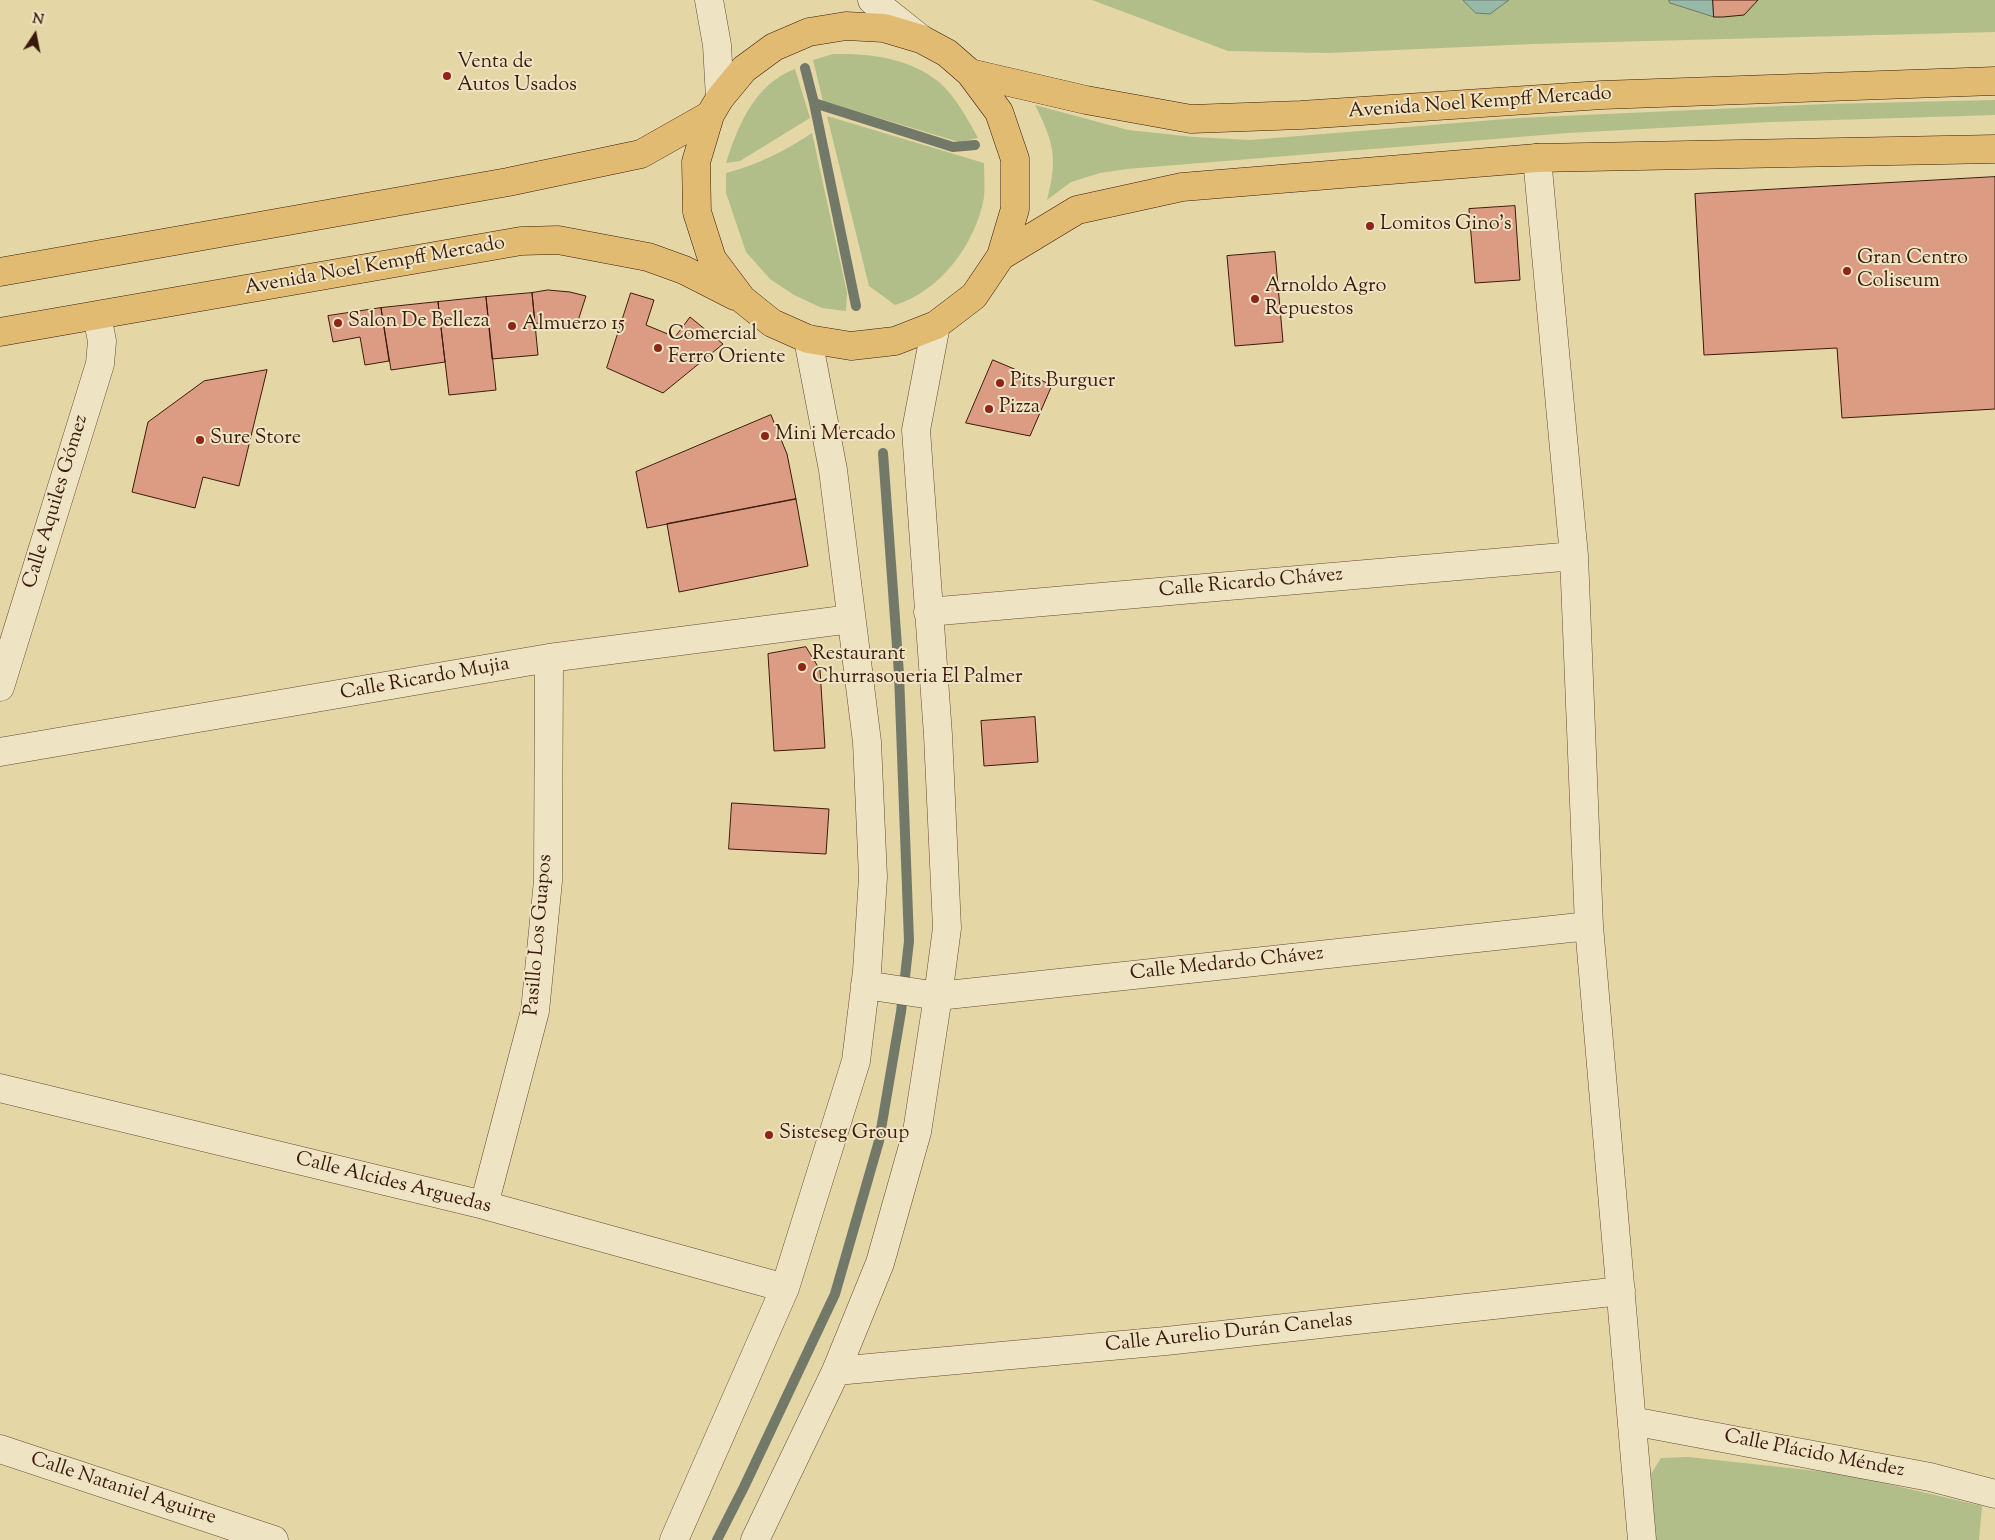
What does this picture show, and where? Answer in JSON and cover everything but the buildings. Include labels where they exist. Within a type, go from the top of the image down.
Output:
[{"type":"main road","points":[[0,272],[508,182],[641,154],[715,106],[744,69],[774,47],[809,32],[846,26],[884,28],[921,39],[947,53],[970,72],[999,112],[1015,159],[1015,209],[1000,256],[974,296],[936,325],[895,341],[851,346],[808,339],[772,323],[742,299],[712,259],[697,212],[696,162],[715,106]]},
{"type":"main road","name":"Avenida Noel Kempff Mercado","points":[[970,72],[1086,100],[1191,118],[1301,115],[1602,95],[1995,81]]},
{"type":"main road","points":[[1000,256],[1077,210],[1182,187],[1537,158],[1995,149]]},
{"type":"main road","name":"Avenida Noel Kempff Mercado","points":[[0,332],[521,241],[558,240],[648,256],[684,270],[742,299]]},
{"type":"street","points":[[709,0],[717,45],[715,106]]},
{"type":"street","points":[[872,0],[921,39]]},
{"type":"street","points":[[1537,158],[1574,556],[1589,926],[1642,1540]]},
{"type":"street","name":"Calle Aquiles Gómez","points":[[0,687],[100,364],[102,342],[97,316]]},
{"type":"street","points":[[674,1540],[785,1288],[856,1061],[902,991],[947,928],[938,735],[916,430],[936,325]]},
{"type":"street","points":[[755,1540],[836,1371],[880,1263],[917,1132],[902,991],[873,876],[867,742],[833,470],[808,339]]},
{"type":"street","name":"Calle Ricardo Chávez","points":[[928,612],[1574,556]]},
{"type":"street","name":"Calle Ricardo Mujia","points":[[0,752],[549,658],[851,619]]},
{"type":"street","name":"Pasillo Los Guapos","points":[[484,1206],[535,1011],[548,881],[549,658]]},
{"type":"street","name":"Calle Medardo Chávez","points":[[902,991],[1589,926]]},
{"type":"street","name":"Calle Alcides Arguedas","points":[[0,1088],[484,1206],[785,1288]]},
{"type":"street","name":"Calle Aurelio Durán Canelas","points":[[836,1371],[1176,1340],[1621,1292]]},
{"type":"street","name":"Calle Plácido Méndez","points":[[1632,1421],[1930,1477],[1995,1494]]},
{"type":"street","name":"Calle Nataniel Aguirre","points":[[0,1449],[274,1540]]},
{"type":"green space","points":[[1092,0],[1995,0],[1995,32],[1533,44],[1328,53],[1228,51]]},
{"type":"green space","points":[[833,54],[875,56],[902,62],[928,74],[951,94],[978,138],[959,142],[823,101],[813,60]]},
{"type":"green space","points":[[795,69],[810,118],[740,161],[726,163],[736,134],[750,107],[769,85]]},
{"type":"green space","points":[[1995,100],[1995,115],[1770,122],[1568,133],[1127,169],[1100,173],[1071,182],[1047,200],[1052,173],[1052,151],[1046,130],[1035,105],[1128,130],[1194,137],[1250,140],[1518,118],[1826,104]]},
{"type":"green space","points":[[827,116],[984,163],[984,198],[973,232],[953,264],[941,277],[927,289],[912,298],[895,305],[869,286]]},
{"type":"green space","points":[[812,133],[847,293],[846,311],[822,308],[794,295],[770,279],[746,252],[726,193],[726,173],[771,157]]},
{"type":"green space","points":[[1688,1457],[1845,1474],[1982,1506],[1979,1540],[1656,1540],[1651,1474],[1661,1458]]},
{"type":"shaded area","points":[[1463,0],[1509,0],[1490,14],[1476,13]]},
{"type":"shaded area","points":[[1669,0],[1713,0],[1714,17],[1670,3]]},
{"type":"waterway","points":[[805,68],[856,306]]},
{"type":"waterway","points":[[814,103],[953,147],[975,145]]},
{"type":"waterway","points":[[717,1540],[835,1294],[879,1141],[901,1012],[909,941],[899,674],[883,453]]},
{"type":"place","name":"Venta de Autos Usados","points":[[447,76]]},
{"type":"place","name":"Lomitos Gino's","points":[[1370,226]]},
{"type":"place","name":"Gran Centro Coliseum","points":[[1847,271]]},
{"type":"place","name":"Arnoldo Agro Repuestos","points":[[1255,299]]},
{"type":"place","name":"Salon De Belleza","points":[[338,323]]},
{"type":"place","name":"Almuerzo 15","points":[[512,326]]},
{"type":"place","name":"Comercial Ferro Oriente","points":[[658,348]]},
{"type":"place","name":"Pits Burguer","points":[[1000,383]]},
{"type":"place","name":"Pizza","points":[[989,409]]},
{"type":"place","name":"Mini Mercado","points":[[765,436]]},
{"type":"place","name":"Sure Store","points":[[200,440]]},
{"type":"place","name":"Restaurant Churrasoueria El Palmer","points":[[802,667]]},
{"type":"place","name":"Sisteseg Group","points":[[769,1135]]}]
